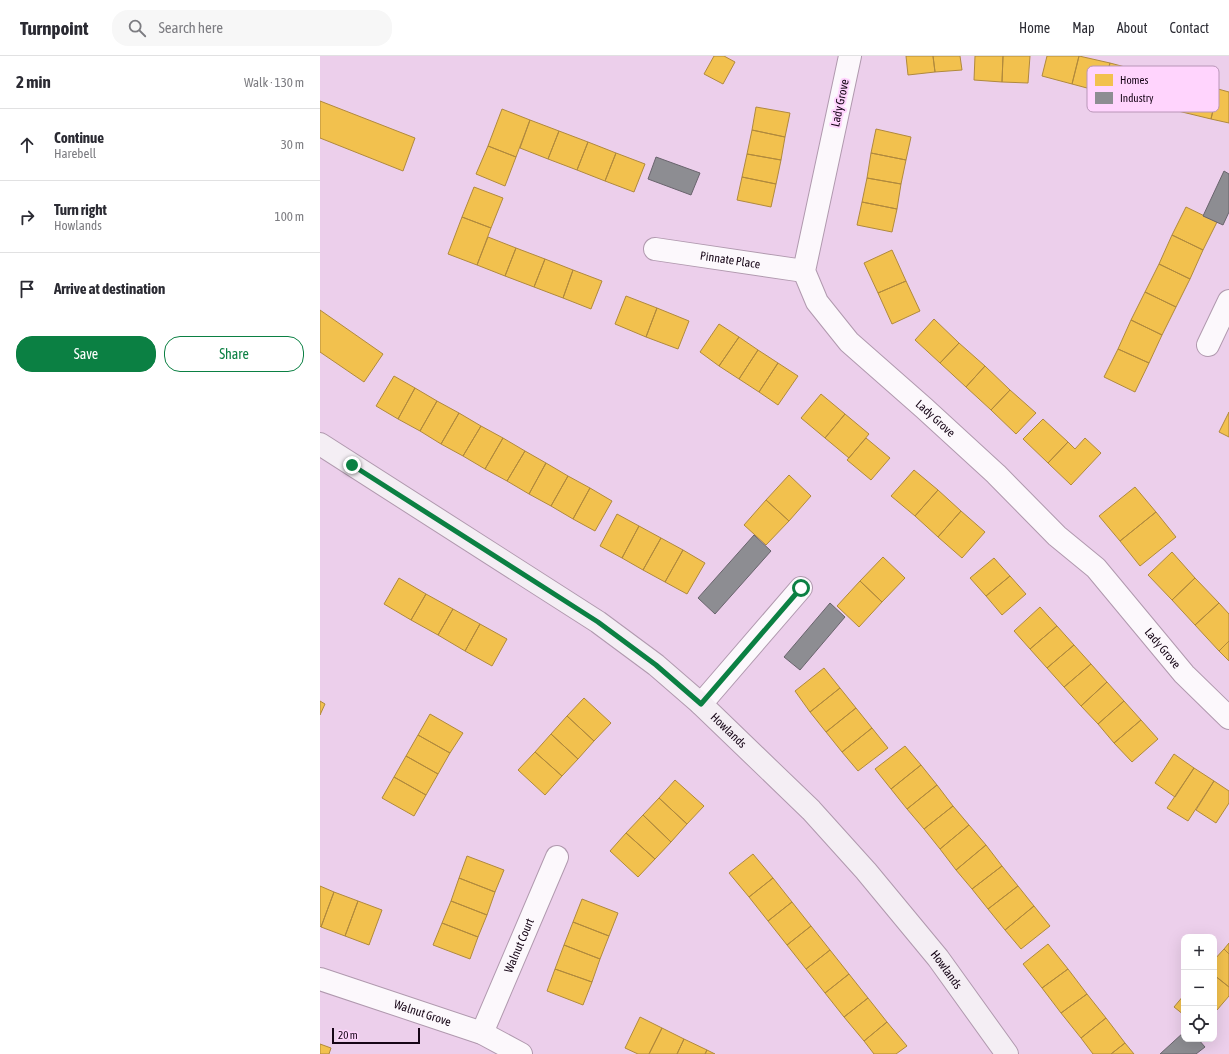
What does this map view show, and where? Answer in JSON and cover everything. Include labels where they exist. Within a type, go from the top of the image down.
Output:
[{"type":"street","name":"Lady Grove","points":[[850,56],[804,270],[816,302],[849,342],[996,474],[1058,536],[1096,568],[1184,674],[1229,718]]},
{"type":"street","name":"Pinnate Place","points":[[655,249],[804,270]]},
{"type":"street","points":[[1208,345],[1229,301]]},
{"type":"street","name":"Howlands","points":[[320,444],[598,622],[656,665],[701,704],[810,810],[866,871],[938,958],[1001,1052]]},
{"type":"street","points":[[701,704],[801,588]]},
{"type":"street","name":"Walnut Court","points":[[482,1033],[556,857]]},
{"type":"street","name":"Walnut Grove","points":[[320,979],[482,1033],[521,1054]]},
{"type":"building: Homes","points":[[714,56],[724,56],[735,62],[723,84],[704,74]]},
{"type":"building: Homes","points":[[906,56],[933,56],[935,72],[908,75]]},
{"type":"building: Homes","points":[[933,56],[960,56],[962,70],[935,72]]},
{"type":"building: Homes","points":[[975,56],[1003,56],[1002,82],[974,80]]},
{"type":"building: Homes","points":[[1003,56],[1030,56],[1028,83],[1002,82]]},
{"type":"building: Homes","points":[[1047,56],[1079,56],[1072,84],[1042,76]]},
{"type":"building: Homes","points":[[1079,56],[1110,63],[1109,66],[1087,66],[1087,88],[1072,84]]},
{"type":"building: Homes","points":[[1110,63],[1121,66],[1109,66]]},
{"type":"building: Homes","points":[[1219,89],[1229,92],[1229,123],[1211,119],[1213,112],[1219,112]]},
{"type":"building: Homes","points":[[320,101],[415,138],[403,171],[320,138]]},
{"type":"building: Homes","points":[[756,107],[790,113],[785,137],[752,130]]},
{"type":"building: Homes","points":[[502,109],[530,120],[516,157],[488,146]]},
{"type":"building: Homes","points":[[1182,112],[1213,112],[1211,119]]},
{"type":"building: Homes","points":[[530,120],[559,131],[548,159],[520,148]]},
{"type":"building: Homes","points":[[876,129],[911,137],[906,160],[871,153]]},
{"type":"building: Homes","points":[[752,130],[785,137],[781,160],[747,154]]},
{"type":"building: Homes","points":[[559,131],[588,142],[577,170],[548,159]]},
{"type":"building: Homes","points":[[588,142],[616,153],[605,181],[577,170]]},
{"type":"building: Homes","points":[[488,146],[516,157],[505,186],[476,174]]},
{"type":"building: Homes","points":[[616,153],[645,164],[634,192],[605,181]]},
{"type":"building: Homes","points":[[871,153],[906,160],[901,184],[867,178]]},
{"type":"building: Homes","points":[[747,154],[781,160],[776,184],[742,177]]},
{"type":"building: Homes","points":[[742,177],[776,184],[771,207],[737,200]]},
{"type":"building: Homes","points":[[867,178],[901,184],[897,209],[862,202]]},
{"type":"building: Homes","points":[[474,187],[503,198],[491,228],[462,217]]},
{"type":"building: Homes","points":[[862,202],[897,209],[892,232],[857,225]]},
{"type":"building: Homes","points":[[1186,207],[1217,222],[1203,250],[1172,235]]},
{"type":"building: Homes","points":[[462,217],[491,228],[477,265],[448,254]]},
{"type":"building: Homes","points":[[1172,235],[1203,250],[1190,279],[1159,264]]},
{"type":"building: Homes","points":[[488,237],[516,248],[505,276],[477,265]]},
{"type":"building: Homes","points":[[516,248],[545,259],[534,287],[505,276]]},
{"type":"building: Homes","points":[[892,250],[906,281],[878,293],[864,263]]},
{"type":"building: Homes","points":[[545,259],[573,270],[563,298],[534,287]]},
{"type":"building: Homes","points":[[1159,264],[1190,279],[1176,307],[1145,292]]},
{"type":"building: Homes","points":[[573,270],[602,281],[591,309],[563,298]]},
{"type":"building: Homes","points":[[906,281],[920,311],[892,324],[878,293]]},
{"type":"building: Homes","points":[[1145,292],[1176,307],[1162,335],[1131,320]]},
{"type":"building: Homes","points":[[626,296],[657,308],[646,337],[615,324]]},
{"type":"building: Homes","points":[[657,308],[689,321],[678,349],[646,337]]},
{"type":"building: Homes","points":[[320,310],[383,354],[364,382],[320,352]]},
{"type":"building: Homes","points":[[934,319],[959,343],[940,363],[915,340]]},
{"type":"building: Homes","points":[[1131,320],[1162,335],[1149,363],[1118,349]]},
{"type":"building: Homes","points":[[719,324],[739,337],[719,366],[700,352]]},
{"type":"building: Homes","points":[[739,337],[758,350],[739,379],[719,366]]},
{"type":"building: Homes","points":[[959,343],[985,366],[966,387],[940,363]]},
{"type":"building: Homes","points":[[1118,349],[1149,363],[1135,392],[1104,377]]},
{"type":"building: Homes","points":[[758,350],[778,363],[759,392],[739,379]]},
{"type":"building: Homes","points":[[778,363],[798,376],[778,405],[759,392]]},
{"type":"building: Homes","points":[[985,366],[1010,390],[991,410],[966,387]]},
{"type":"building: Homes","points":[[394,376],[415,388],[398,419],[376,406]]},
{"type":"building: Homes","points":[[415,388],[437,401],[420,431],[398,419]]},
{"type":"building: Homes","points":[[1010,390],[1036,413],[1016,434],[991,410]]},
{"type":"building: Homes","points":[[821,394],[845,414],[825,438],[801,418]]},
{"type":"building: Homes","points":[[437,401],[459,413],[441,444],[420,431]]},
{"type":"building: Homes","points":[[1229,412],[1229,437],[1219,432]]},
{"type":"building: Homes","points":[[459,413],[481,426],[463,456],[441,444]]},
{"type":"building: Homes","points":[[845,414],[869,434],[849,458],[825,438]]},
{"type":"building: Homes","points":[[1043,419],[1068,442],[1048,463],[1023,439]]},
{"type":"building: Homes","points":[[481,426],[503,438],[485,469],[463,456]]},
{"type":"building: Homes","points":[[503,438],[525,451],[507,481],[485,469]]},
{"type":"building: Homes","points":[[866,438],[890,458],[871,480],[847,460]]},
{"type":"building: Homes","points":[[1085,438],[1101,453],[1071,485],[1048,463],[1068,442],[1075,449]]},
{"type":"building: Homes","points":[[525,451],[546,463],[529,494],[507,481]]},
{"type":"building: Homes","points":[[546,463],[568,476],[551,506],[529,494]]},
{"type":"building: Homes","points":[[914,470],[938,490],[915,516],[891,496]]},
{"type":"building: Homes","points":[[789,475],[811,496],[789,521],[766,500]]},
{"type":"building: Homes","points":[[568,476],[590,488],[573,519],[551,506]]},
{"type":"building: Homes","points":[[1135,487],[1156,512],[1120,541],[1099,516]]},
{"type":"building: Homes","points":[[590,488],[612,501],[595,531],[573,519]]},
{"type":"building: Homes","points":[[938,490],[961,511],[938,537],[915,516]]},
{"type":"building: Homes","points":[[766,500],[789,521],[766,545],[744,525]]},
{"type":"building: Homes","points":[[961,511],[985,532],[962,558],[938,537]]},
{"type":"building: Homes","points":[[1156,512],[1176,537],[1140,566],[1120,541]]},
{"type":"building: Homes","points":[[617,514],[639,526],[622,558],[600,546]]},
{"type":"building: Homes","points":[[639,526],[661,538],[643,570],[622,558]]},
{"type":"building: Homes","points":[[661,538],[683,550],[665,582],[643,570]]},
{"type":"building: Homes","points":[[683,550],[705,563],[687,594],[665,582]]},
{"type":"building: Homes","points":[[1172,552],[1195,578],[1172,600],[1148,575]]},
{"type":"building: Homes","points":[[883,557],[905,578],[882,602],[860,581]]},
{"type":"building: Homes","points":[[994,558],[1010,576],[986,596],[970,578]]},
{"type":"building: Homes","points":[[1010,576],[1026,594],[1002,615],[986,596]]},
{"type":"building: Homes","points":[[399,578],[426,594],[411,620],[384,604]]},
{"type":"building: Homes","points":[[1195,578],[1219,603],[1195,625],[1172,600]]},
{"type":"building: Homes","points":[[860,581],[882,602],[859,627],[837,606]]},
{"type":"building: Homes","points":[[426,594],[453,609],[438,635],[411,620]]},
{"type":"building: Homes","points":[[1219,603],[1229,614],[1229,641],[1219,651],[1195,625]]},
{"type":"building: Homes","points":[[1040,607],[1057,626],[1030,649],[1014,631]]},
{"type":"building: Homes","points":[[453,609],[480,624],[465,651],[438,635]]},
{"type":"building: Homes","points":[[480,624],[507,639],[492,666],[465,651]]},
{"type":"building: Homes","points":[[1057,626],[1074,645],[1047,668],[1030,649]]},
{"type":"building: Homes","points":[[1229,641],[1229,661],[1219,651]]},
{"type":"building: Homes","points":[[1074,645],[1091,664],[1064,687],[1047,668]]},
{"type":"building: Homes","points":[[1091,664],[1107,682],[1081,706],[1064,687]]},
{"type":"building: Homes","points":[[824,668],[840,688],[810,712],[795,691]]},
{"type":"building: Homes","points":[[1107,682],[1124,701],[1098,724],[1081,706]]},
{"type":"building: Homes","points":[[840,688],[856,708],[826,732],[810,712]]},
{"type":"building: Homes","points":[[584,698],[611,723],[594,741],[567,716]]},
{"type":"building: Homes","points":[[320,701],[325,704],[320,715]]},
{"type":"building: Homes","points":[[1124,701],[1141,720],[1114,743],[1098,724]]},
{"type":"building: Homes","points":[[856,708],[872,728],[842,752],[826,732]]},
{"type":"building: Homes","points":[[430,714],[463,733],[450,753],[418,735]]},
{"type":"building: Homes","points":[[567,716],[594,741],[578,759],[551,734]]},
{"type":"building: Homes","points":[[1141,720],[1158,739],[1132,762],[1114,743]]},
{"type":"building: Homes","points":[[872,728],[888,748],[858,771],[842,752]]},
{"type":"building: Homes","points":[[551,734],[578,759],[562,776],[535,752]]},
{"type":"building: Homes","points":[[418,735],[450,753],[438,774],[406,756]]},
{"type":"building: Homes","points":[[905,746],[921,765],[891,789],[875,769]]},
{"type":"building: Homes","points":[[535,752],[562,776],[545,795],[518,770]]},
{"type":"building: Homes","points":[[1174,754],[1194,768],[1175,797],[1155,783]]},
{"type":"building: Homes","points":[[406,756],[438,774],[426,795],[394,777]]},
{"type":"building: Homes","points":[[921,765],[937,785],[907,809],[891,789]]},
{"type":"building: Homes","points":[[1194,768],[1214,781],[1188,821],[1167,808]]},
{"type":"building: Homes","points":[[394,777],[426,795],[414,816],[382,798]]},
{"type":"building: Homes","points":[[675,780],[704,806],[687,824],[659,798]]},
{"type":"building: Homes","points":[[1214,781],[1229,791],[1229,803],[1216,823],[1196,810]]},
{"type":"building: Homes","points":[[937,785],[953,806],[924,829],[907,809]]},
{"type":"building: Homes","points":[[659,798],[687,824],[671,842],[643,815]]},
{"type":"building: Homes","points":[[953,806],[969,825],[940,849],[924,829]]},
{"type":"building: Homes","points":[[643,815],[671,842],[655,859],[626,833]]},
{"type":"building: Homes","points":[[969,825],[986,845],[956,870],[940,849]]},
{"type":"building: Homes","points":[[626,833],[655,859],[638,877],[610,851]]},
{"type":"building: Homes","points":[[986,845],[1002,866],[972,889],[956,870]]},
{"type":"building: Homes","points":[[753,854],[773,878],[749,897],[729,873]]},
{"type":"building: Homes","points":[[467,856],[504,870],[495,892],[459,878]]},
{"type":"building: Homes","points":[[1002,866],[1018,886],[988,909],[972,889]]},
{"type":"building: Homes","points":[[459,878],[495,892],[487,915],[451,901]]},
{"type":"building: Homes","points":[[773,878],[792,902],[768,921],[749,897]]},
{"type":"building: Homes","points":[[320,886],[334,892],[321,927],[320,926]]},
{"type":"building: Homes","points":[[1018,886],[1034,906],[1005,930],[988,909]]},
{"type":"building: Homes","points":[[334,892],[358,901],[345,936],[321,927]]},
{"type":"building: Homes","points":[[582,899],[618,913],[609,936],[573,922]]},
{"type":"building: Homes","points":[[358,901],[382,910],[369,945],[345,936]]},
{"type":"building: Homes","points":[[451,901],[487,915],[478,937],[442,923]]},
{"type":"building: Homes","points":[[792,902],[811,926],[787,945],[768,921]]},
{"type":"building: Homes","points":[[1034,906],[1050,926],[1021,949],[1005,930]]},
{"type":"building: Homes","points":[[573,922],[609,936],[600,959],[564,945]]},
{"type":"building: Homes","points":[[442,923],[478,937],[470,959],[433,945]]},
{"type":"building: Homes","points":[[811,926],[830,950],[806,969],[787,945]]},
{"type":"building: Homes","points":[[1229,943],[1229,954],[1224,949]]},
{"type":"building: Homes","points":[[1048,944],[1068,969],[1042,988],[1023,964]]},
{"type":"building: Homes","points":[[564,945],[600,959],[592,982],[555,969]]},
{"type":"building: Homes","points":[[1224,949],[1229,954],[1229,987],[1217,977],[1217,957]]},
{"type":"building: Homes","points":[[830,950],[849,974],[825,993],[806,969]]},
{"type":"building: Homes","points":[[555,969],[592,982],[583,1005],[547,991]]},
{"type":"building: Homes","points":[[1068,969],[1087,994],[1061,1013],[1042,988]]},
{"type":"building: Homes","points":[[849,974],[868,998],[844,1017],[825,993]]},
{"type":"building: Homes","points":[[1217,977],[1229,987],[1229,996],[1217,1010]]},
{"type":"building: Homes","points":[[1087,994],[1106,1018],[1081,1038],[1061,1013]]},
{"type":"building: Homes","points":[[868,998],[887,1022],[864,1041],[844,1017]]},
{"type":"building: Homes","points":[[1181,999],[1181,1013],[1174,1007]]},
{"type":"building: Homes","points":[[640,1017],[662,1028],[649,1054],[638,1054],[625,1048]]},
{"type":"building: Homes","points":[[1106,1018],[1125,1043],[1111,1054],[1093,1054],[1081,1038]]},
{"type":"building: Homes","points":[[887,1022],[907,1046],[896,1054],[874,1054],[864,1041]]},
{"type":"building: Homes","points":[[662,1028],[684,1039],[677,1054],[649,1054]]},
{"type":"building: Homes","points":[[684,1039],[707,1050],[705,1054],[677,1054]]},
{"type":"building: Homes","points":[[1125,1043],[1134,1054],[1111,1054]]},
{"type":"building: Homes","points":[[320,1044],[331,1048],[329,1054],[320,1054]]},
{"type":"building: Homes","points":[[707,1050],[715,1054],[705,1054]]},
{"type":"building: Industry","points":[[656,157],[700,173],[691,195],[648,179]]},
{"type":"building: Industry","points":[[1224,171],[1229,174],[1229,212],[1223,225],[1203,216]]},
{"type":"building: Industry","points":[[754,535],[771,551],[715,614],[698,598]]},
{"type":"building: Industry","points":[[830,603],[845,617],[800,670],[784,657]]},
{"type":"building: Industry","points":[[1181,1035],[1181,1042],[1201,1042],[1205,1047],[1196,1054],[1160,1054]]},
{"type":"route","points":[[352,465],[598,622],[656,665],[701,704],[801,588]]}]
